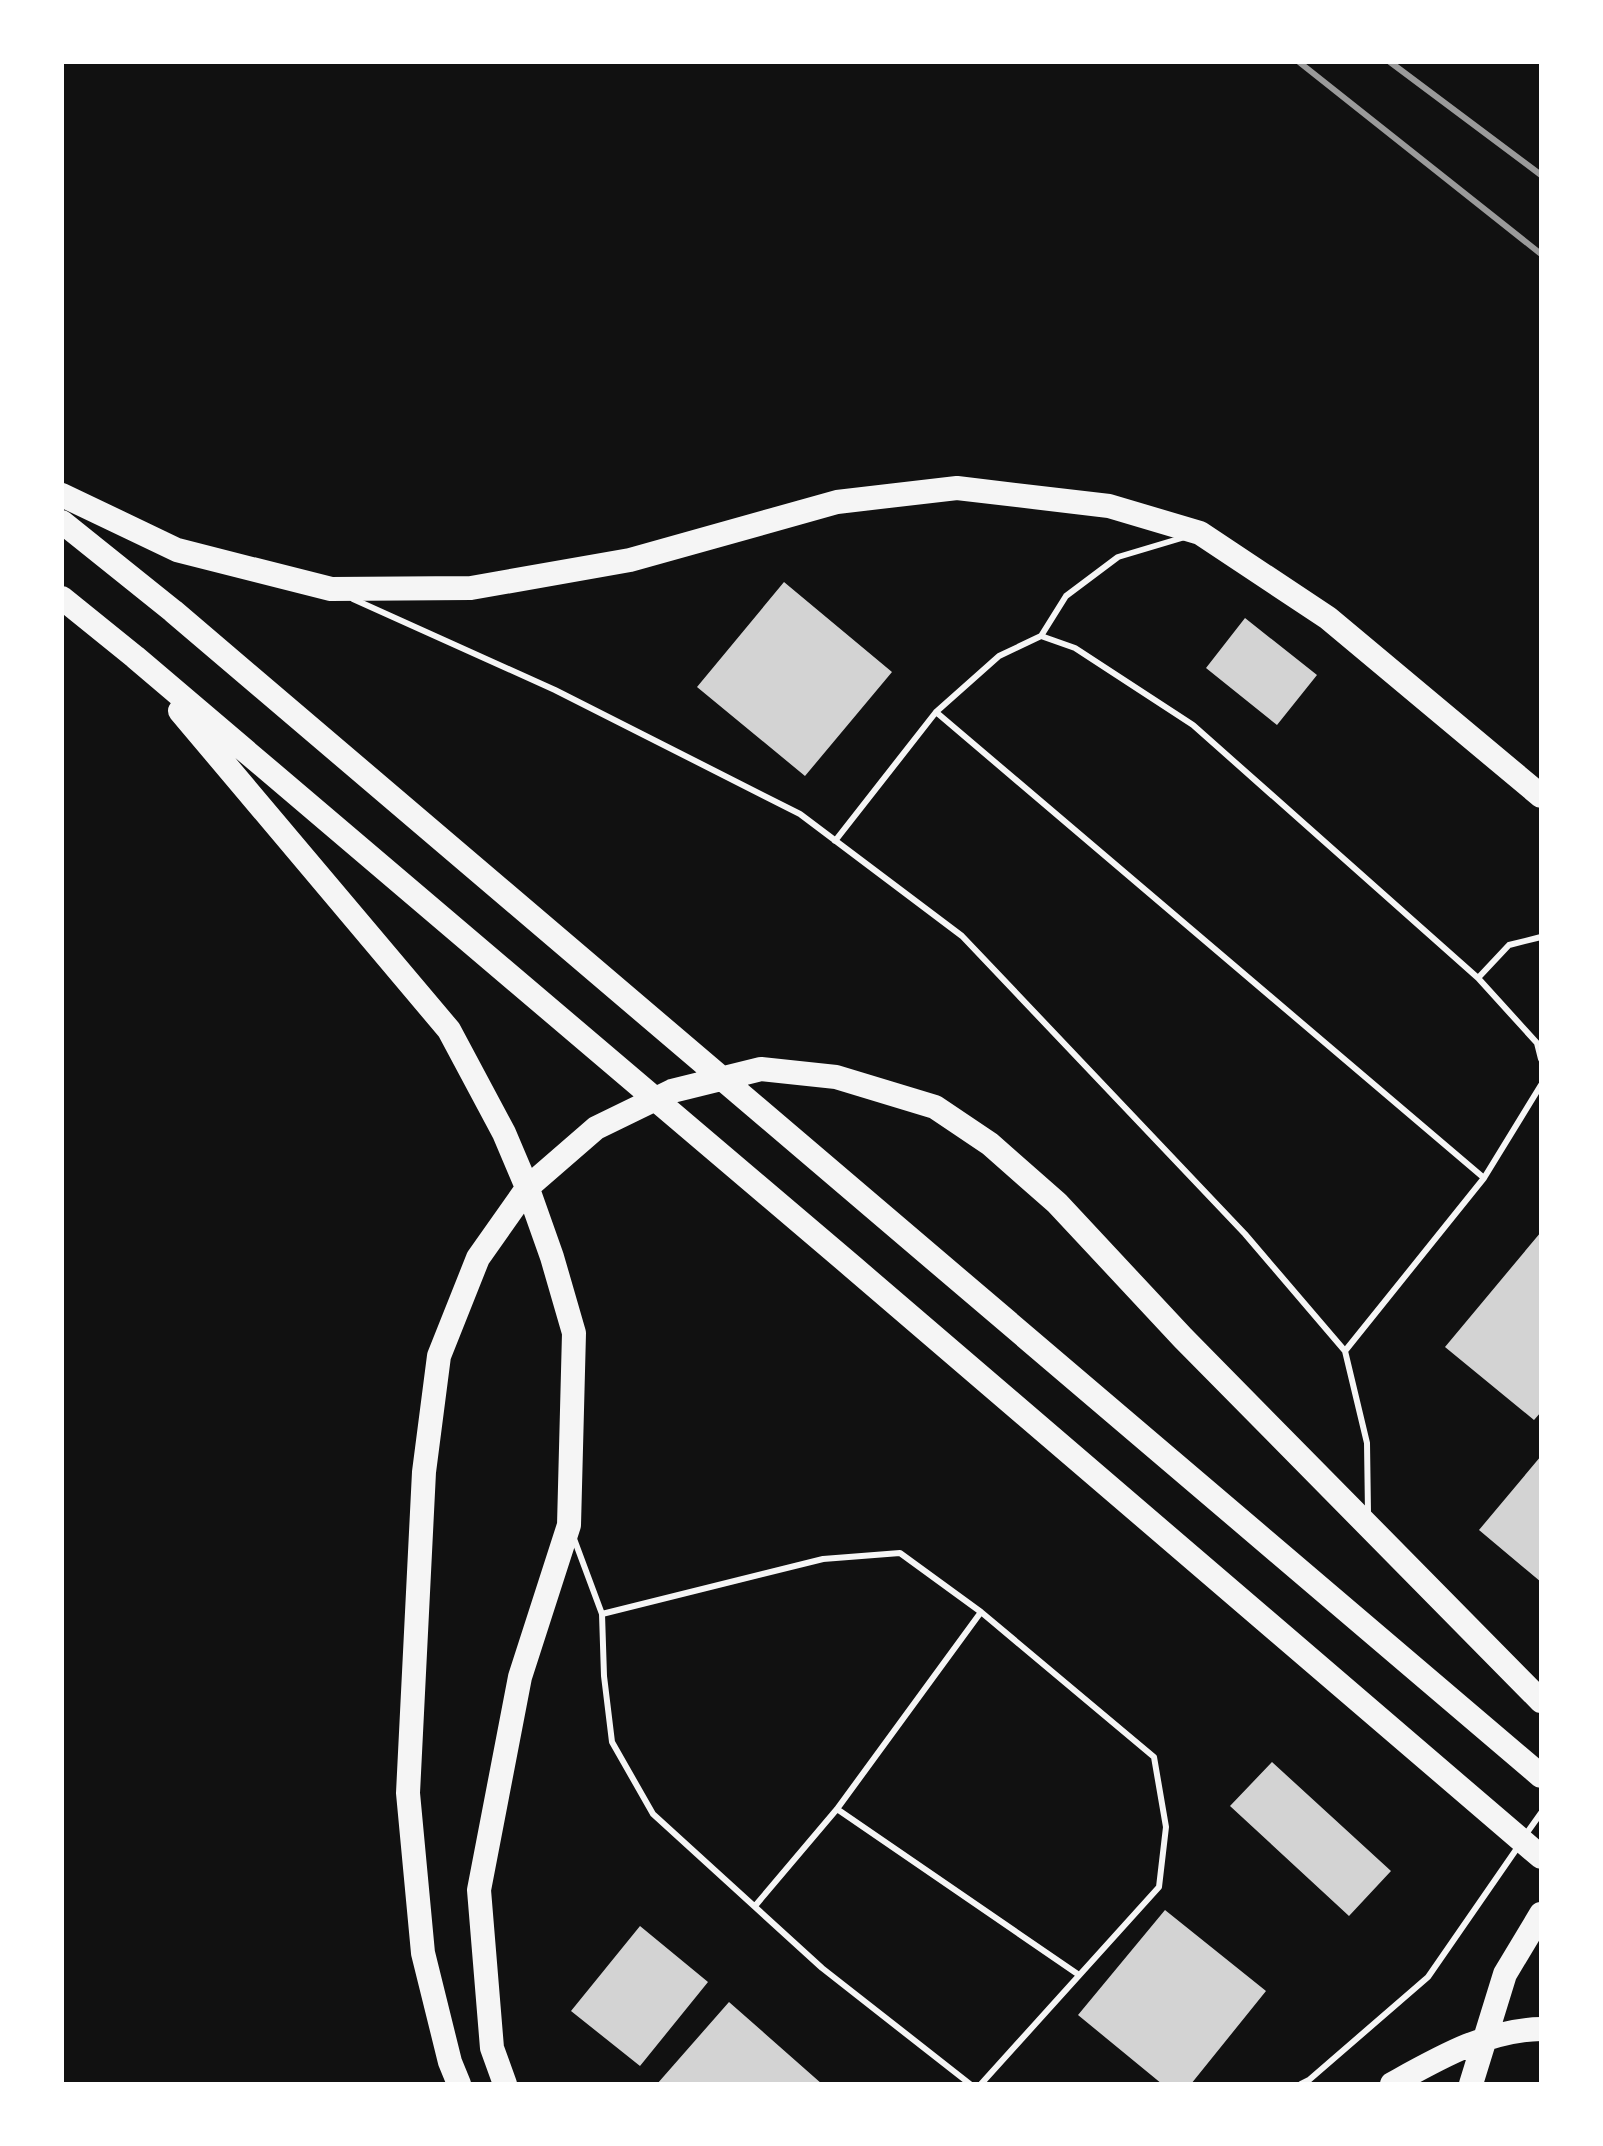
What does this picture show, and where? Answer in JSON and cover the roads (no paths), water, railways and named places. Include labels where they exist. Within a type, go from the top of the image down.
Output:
[{"type":"highway","points":[[62,495],[177,550],[331,589],[471,588],[630,560],[837,502],[957,488],[1109,506],[1200,533],[1328,618],[1541,796]]},
{"type":"highway","points":[[62,522],[197,631],[1535,1772]]},
{"type":"highway","points":[[62,598],[854,1268],[1541,1857]]},
{"type":"highway","points":[[135,657],[449,1030],[504,1133],[552,1257],[574,1333],[569,1525],[520,1677],[479,1890],[492,2048],[505,2084]]},
{"type":"highway","points":[[459,2084],[450,2062],[423,1953],[408,1793],[424,1472],[439,1356],[478,1258],[528,1187],[596,1128],[672,1091],[761,1069],[836,1077],[935,1107],[990,1144],[1057,1203],[1183,1338],[1541,1701]]},
{"type":"highway","points":[[1471,2084],[1505,1974],[1541,1914]]},
{"type":"highway","points":[[1393,2084],[1447,2053],[1515,2029],[1541,2029]]},
{"type":"lane","points":[[835,841],[936,712],[999,656],[1041,636],[1066,596],[1118,557],[1200,533]]},
{"type":"lane","points":[[331,589],[555,690],[800,814],[962,936],[1245,1234],[1345,1351],[1367,1443],[1368,1525]]},
{"type":"lane","points":[[1041,636],[1075,648],[1193,725],[1478,978],[1537,1043],[1541,1059]]},
{"type":"lane","points":[[936,712],[1484,1178]]},
{"type":"lane","points":[[1478,978],[1509,945],[1541,937]]},
{"type":"lane","points":[[1345,1351],[1484,1178],[1541,1085]]},
{"type":"lane","points":[[569,1525],[602,1614],[604,1676],[612,1742],[653,1814],[822,1968],[970,2084]]},
{"type":"lane","points":[[602,1614],[823,1559],[900,1553],[981,1612],[1154,1757],[1166,1827],[1159,1887],[981,2084]]},
{"type":"lane","points":[[755,1906],[837,1809],[981,1612]]},
{"type":"lane","points":[[837,1809],[1079,1975]]},
{"type":"lane","points":[[1301,2084],[1428,1977],[1541,1813]]},
{"type":"railway","points":[[1299,62],[1541,254]]},
{"type":"railway","points":[[1390,62],[1541,175]]}]
